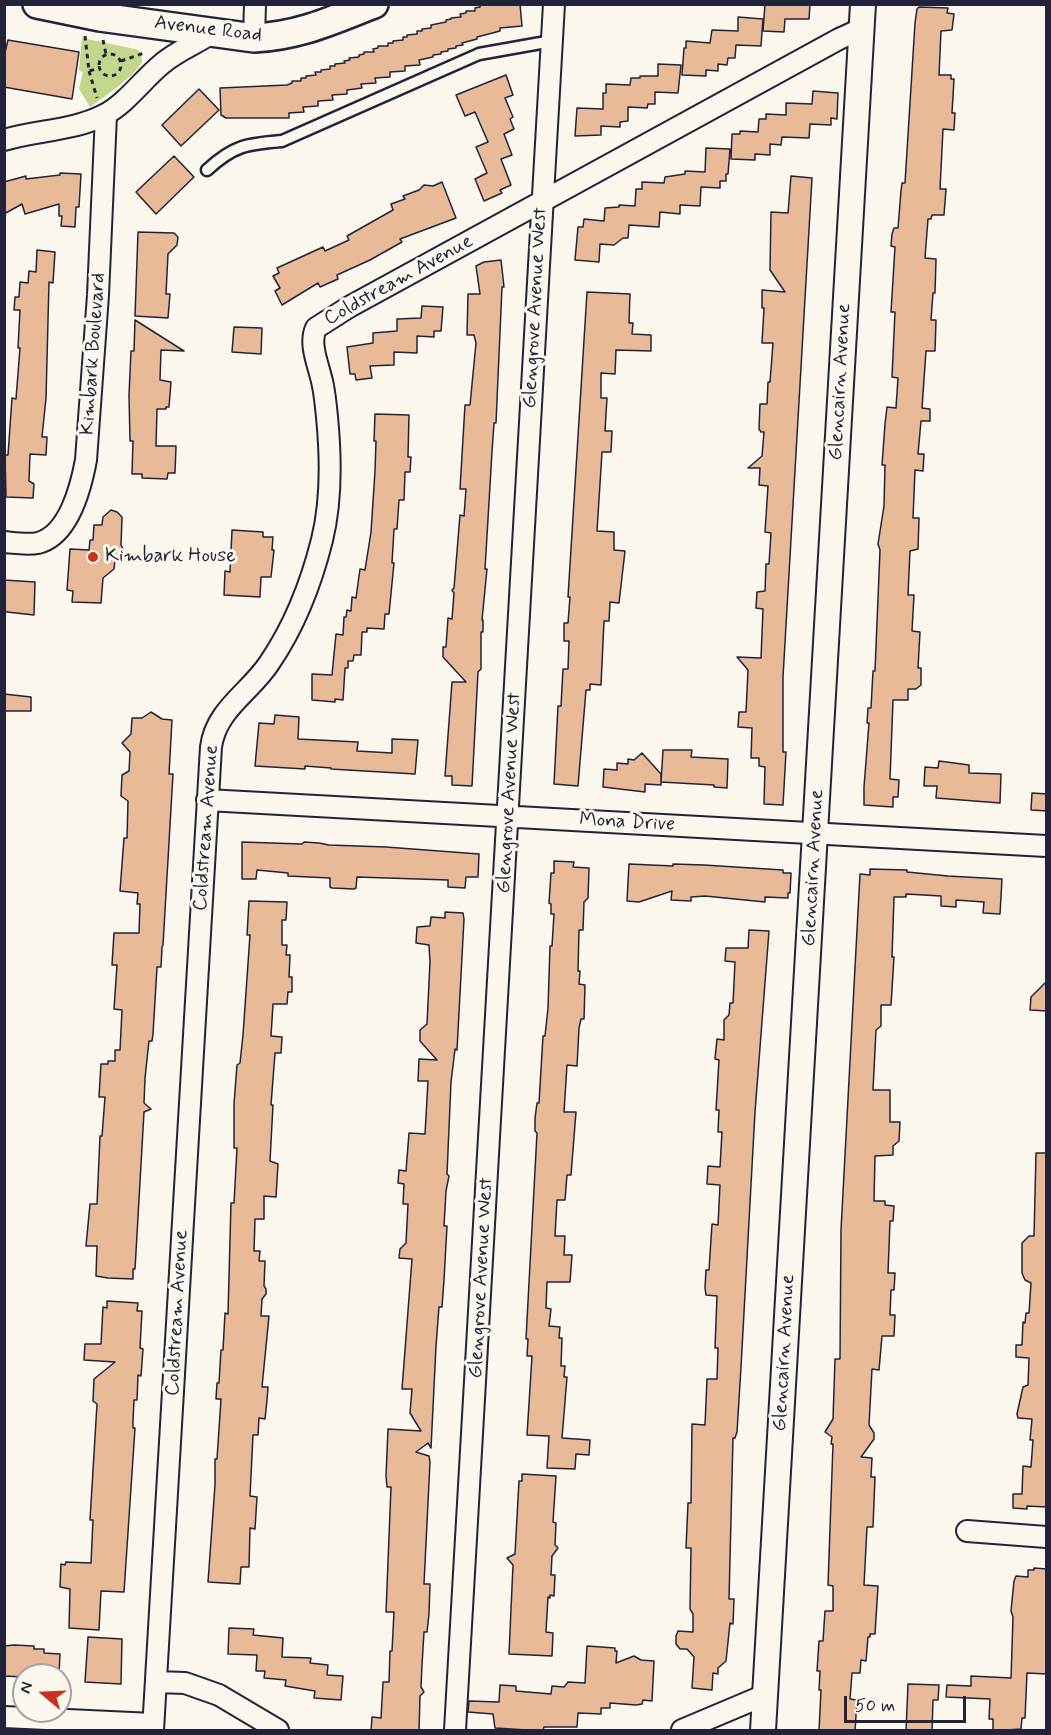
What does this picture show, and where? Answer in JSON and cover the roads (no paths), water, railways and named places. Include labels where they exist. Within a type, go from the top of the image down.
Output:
[{"type":"main road","name":"Avenue Road","points":[[37,4],[100,17],[254,38],[277,37],[302,32],[374,4]]},
{"type":"street","points":[[254,38],[255,4]]},
{"type":"street","name":"Glencairn Avenue","points":[[763,1731],[863,4]]},
{"type":"street","name":"Glengrove Avenue West","points":[[456,1731],[542,201],[552,41],[558,6]]},
{"type":"street","name":"Coldstream Avenue","points":[[153,1727],[211,747],[223,715],[268,665],[286,637],[312,579],[328,512],[329,447],[324,390],[313,338],[316,328],[349,307],[542,201],[861,29]]},
{"type":"street","points":[[4,140],[19,135],[63,129],[86,123],[164,62],[207,36],[209,32]]},
{"type":"street","name":"Kimbark Boulevard","points":[[4,542],[38,543],[51,537],[64,521],[81,487],[86,460],[98,295],[102,109]]},
{"type":"street","name":"Mona Drive","points":[[207,800],[1047,846]]},
{"type":"street","points":[[967,1531],[1047,1537]]},
{"type":"street","points":[[157,1682],[184,1683],[219,1695],[278,1731]]},
{"type":"street","points":[[682,1731],[765,1695]]},
{"type":"street","points":[[4,1717],[153,1727]]},
{"type":"lane","points":[[207,170],[225,154],[251,144],[282,141],[479,54],[552,41]]},
{"type":"place","name":"Kimbark House","points":[[93,557]]}]
